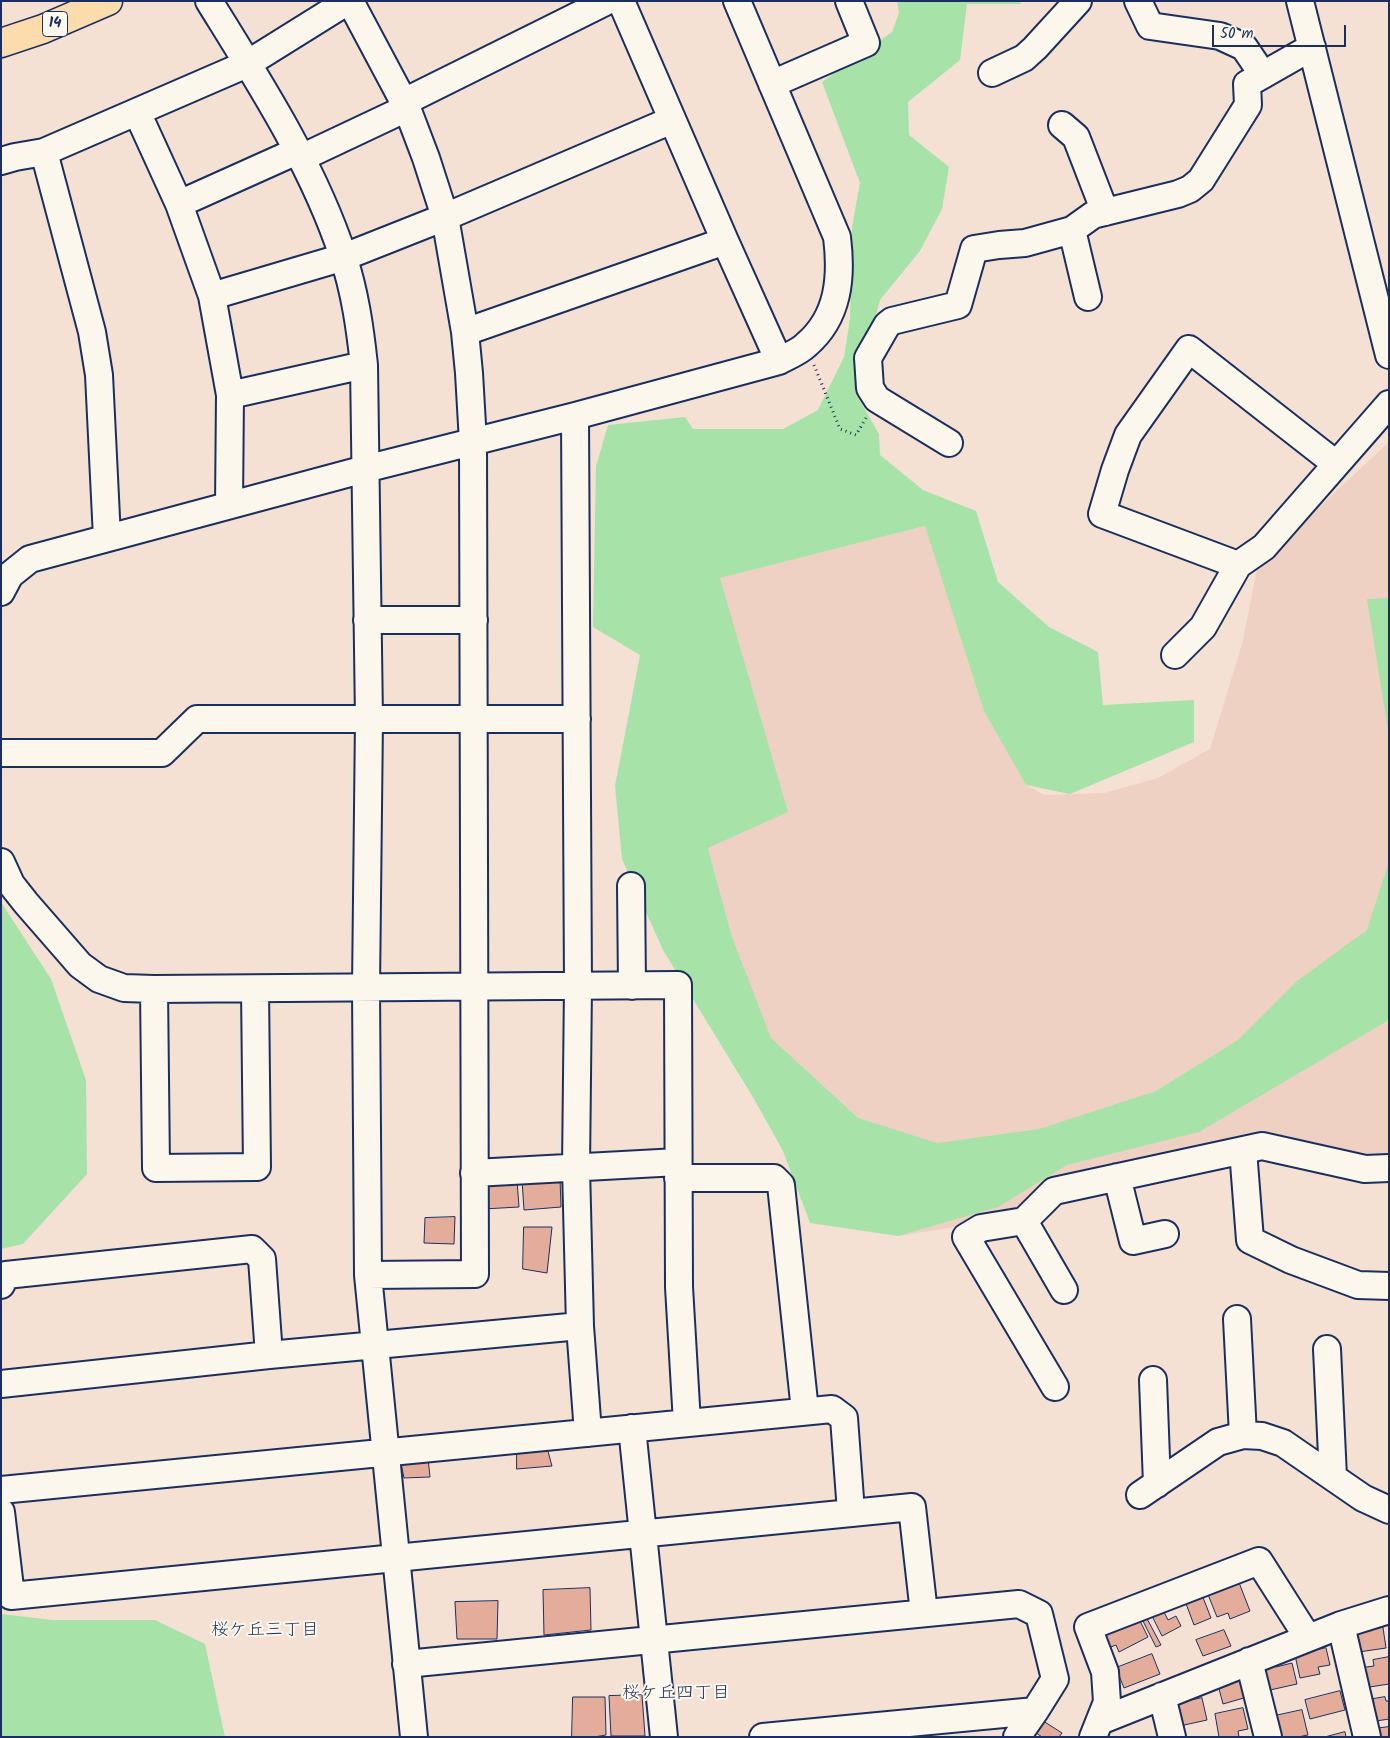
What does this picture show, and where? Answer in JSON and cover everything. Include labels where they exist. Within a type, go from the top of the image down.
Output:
[{"type":"main road","name":"14","points":[[1,43],[43,29],[108,1]]},
{"type":"street","points":[[209,1],[299,155],[326,212],[344,257],[358,313],[364,365],[369,719],[366,988],[368,1275],[414,1737]]},
{"type":"street","points":[[1,161],[15,156],[44,152],[247,64],[349,1],[405,105],[426,158],[445,216],[465,332],[470,373],[474,442],[475,1274],[368,1275]]},
{"type":"street","points":[[179,204],[299,155],[405,105],[607,1]]},
{"type":"street","points":[[621,1],[779,361]]},
{"type":"street","points":[[1,592],[10,576],[30,559],[779,361],[806,346],[822,328],[832,309],[838,286],[840,262],[837,237],[737,1]]},
{"type":"street","points":[[772,84],[866,43],[849,1]]},
{"type":"street","points":[[992,73],[1024,58],[1078,1]]},
{"type":"street","points":[[1138,1],[1150,26],[1220,36],[1244,46],[1263,75]]},
{"type":"street","points":[[1300,1],[1389,355]]},
{"type":"street","points":[[948,443],[877,399],[870,388],[868,358],[887,325],[892,321],[958,305],[974,249],[1025,243],[1072,230],[1093,215],[1178,194],[1190,189],[1201,180],[1248,105],[1247,84],[1312,48]]},
{"type":"street","points":[[137,112],[179,204],[212,296],[230,395],[230,505]]},
{"type":"street","points":[[212,296],[344,257],[672,120]]},
{"type":"street","points":[[1062,125],[1076,137],[1104,212]]},
{"type":"street","points":[[44,152],[92,332],[98,375],[107,538]]},
{"type":"street","points":[[1072,230],[1088,297]]},
{"type":"street","points":[[465,332],[725,240]]},
{"type":"street","points":[[1238,565],[1102,514],[1128,435],[1189,349],[1336,464]]},
{"type":"street","points":[[230,395],[364,365]]},
{"type":"street","points":[[1175,655],[1203,627],[1238,565],[1264,547],[1389,404]]},
{"type":"street","points":[[575,416],[578,986],[576,1168],[580,1326],[588,1433]]},
{"type":"street","points":[[367,620],[474,620]]},
{"type":"street","points":[[1,753],[162,753],[197,719],[577,719]]},
{"type":"street","points":[[1,862],[11,884],[80,965],[99,979],[124,988],[678,985],[679,1287],[687,1423]]},
{"type":"street","points":[[631,886],[632,986]]},
{"type":"street","points":[[154,989],[156,1168],[257,1166],[255,988]]},
{"type":"street","points":[[1055,1387],[966,1237],[982,1228],[1024,1221],[1054,1191],[1262,1146],[1365,1169],[1389,1168]]},
{"type":"street","points":[[1243,1150],[1250,1240],[1291,1260],[1358,1285],[1389,1286]]},
{"type":"street","points":[[474,1173],[576,1168],[678,1170],[774,1178],[781,1184],[805,1411]]},
{"type":"street","points":[[1117,1177],[1133,1241],[1165,1234]]},
{"type":"street","points":[[1024,1221],[1064,1290]]},
{"type":"street","points":[[1,1285],[6,1275],[252,1249],[262,1259],[269,1355]]},
{"type":"street","points":[[1237,1319],[1243,1435]]},
{"type":"street","points":[[1,1384],[269,1355],[580,1326]]},
{"type":"street","points":[[1327,1349],[1333,1477]]},
{"type":"street","points":[[1153,1380],[1149,1489],[1218,1442],[1243,1435],[1262,1436],[1283,1443],[1363,1498],[1389,1510]]},
{"type":"street","points":[[1,1490],[832,1409],[844,1418],[851,1512]]},
{"type":"street","points":[[632,1428],[664,1737]]},
{"type":"street","points":[[1,1512],[11,1596],[912,1506],[924,1613]]},
{"type":"street","points":[[1097,1729],[1107,1702],[1104,1672],[1088,1627],[1259,1561],[1308,1638]]},
{"type":"street","points":[[406,1664],[1019,1604],[1039,1614],[1054,1679],[1017,1737]]},
{"type":"street","points":[[1097,1729],[1162,1696],[1340,1624],[1389,1610]]},
{"type":"street","points":[[1340,1624],[1367,1737]]},
{"type":"street","points":[[1250,1661],[1268,1737]]},
{"type":"street","points":[[1162,1696],[1172,1737]]},
{"type":"street","points":[[763,1737],[1035,1711]]},
{"type":"path","points":[[806,346],[840,429],[856,435],[877,399]]},
{"type":"shaded area","points":[[1389,442],[1389,1158],[1258,1134],[1017,1214],[962,1226],[898,1236],[817,1197],[767,1068],[708,848],[698,583],[941,522],[1026,785],[1045,795],[1104,793],[1158,778],[1210,749],[1242,644],[1258,564]]},
{"type":"green space","points":[[897,1],[1020,1],[1021,4],[967,4],[960,60],[908,102],[909,135],[949,167],[942,209],[920,251],[880,300],[855,392],[879,434],[880,455],[923,490],[976,511],[998,582],[1049,627],[1098,652],[1103,705],[1194,700],[1194,742],[1070,794],[1026,785],[984,711],[925,526],[720,578],[788,812],[708,848],[732,937],[771,1038],[858,1118],[937,1143],[1039,1129],[1156,1091],[1238,1040],[1297,981],[1367,930],[1389,861],[1389,1020],[1199,1132],[1067,1165],[998,1207],[898,1236],[810,1223],[783,1151],[754,1099],[663,950],[622,859],[615,786],[640,655],[593,627],[596,466],[608,425],[685,417],[693,429],[783,429],[818,410],[844,357],[850,319],[852,227],[860,183],[822,82],[892,32],[899,13]]},
{"type":"green space","points":[[1389,598],[1389,737],[1367,599]]},
{"type":"green space","points":[[1,902],[51,979],[86,1080],[87,1174],[23,1244],[1,1249]]},
{"type":"green space","points":[[1,1614],[52,1620],[155,1620],[205,1644],[225,1737],[1,1737]]},
{"type":"building","points":[[560,1178],[561,1207],[524,1210],[522,1180]]},
{"type":"building","points":[[517,1180],[519,1207],[483,1209],[484,1181]]},
{"type":"building","points":[[455,1217],[454,1244],[424,1243],[425,1218]]},
{"type":"building","points":[[524,1227],[552,1227],[547,1273],[523,1269]]},
{"type":"building","points":[[517,1439],[546,1444],[552,1466],[517,1469]]},
{"type":"building","points":[[428,1458],[430,1477],[404,1478],[400,1459]]},
{"type":"building","points":[[1238,1580],[1250,1611],[1230,1619],[1228,1613],[1217,1617],[1207,1592]]},
{"type":"building","points":[[590,1588],[591,1630],[544,1635],[543,1590]]},
{"type":"building","points":[[1202,1595],[1211,1618],[1194,1625],[1185,1601]]},
{"type":"building","points":[[498,1601],[497,1639],[457,1639],[455,1602]]},
{"type":"building","points":[[1161,1606],[1168,1620],[1176,1616],[1181,1626],[1162,1636],[1150,1612]]},
{"type":"building","points":[[1144,1613],[1161,1645],[1156,1647],[1140,1615]]},
{"type":"building","points":[[1137,1615],[1148,1637],[1119,1652],[1116,1645],[1108,1648],[1101,1633]]},
{"type":"building","points":[[1382,1621],[1386,1648],[1352,1653],[1349,1632]]},
{"type":"building","points":[[1224,1630],[1231,1646],[1203,1656],[1196,1640]]},
{"type":"building","points":[[1326,1648],[1330,1665],[1318,1667],[1320,1674],[1300,1678],[1295,1655]]},
{"type":"building","points":[[1152,1654],[1160,1674],[1124,1688],[1116,1668]]},
{"type":"building","points":[[1389,1657],[1389,1684],[1363,1688],[1359,1668],[1374,1666],[1373,1660]]},
{"type":"building","points":[[1274,1661],[1276,1667],[1292,1663],[1297,1684],[1270,1690],[1268,1681],[1262,1683],[1257,1665]]},
{"type":"building","points":[[1240,1674],[1247,1697],[1223,1704],[1217,1681]]},
{"type":"building","points":[[1340,1691],[1345,1710],[1310,1719],[1305,1700]]},
{"type":"building","points":[[642,1695],[645,1736],[611,1736],[609,1696]]},
{"type":"building","points":[[573,1697],[605,1697],[606,1735],[572,1737]]},
{"type":"building","points":[[1385,1697],[1386,1701],[1389,1701],[1389,1719],[1370,1722],[1367,1705],[1374,1703],[1373,1699]]},
{"type":"building","points":[[1202,1698],[1207,1720],[1175,1727],[1170,1705]]},
{"type":"building","points":[[1243,1708],[1248,1729],[1238,1731],[1239,1737],[1219,1737],[1215,1714]]},
{"type":"building","points":[[1302,1710],[1308,1735],[1274,1737],[1270,1717]]},
{"type":"building","points":[[1037,1717],[1062,1733],[1059,1737],[1042,1737],[1029,1728]]},
{"type":"building","points":[[1389,1727],[1389,1737],[1375,1737],[1373,1729]]},
{"type":"building","points":[[1345,1732],[1346,1737],[1325,1737]]},
{"type":"district","name":"桜ケ丘三丁目","points":[[265,1632]]},
{"type":"district","name":"桜ケ丘四丁目","points":[[676,1695]]}]
